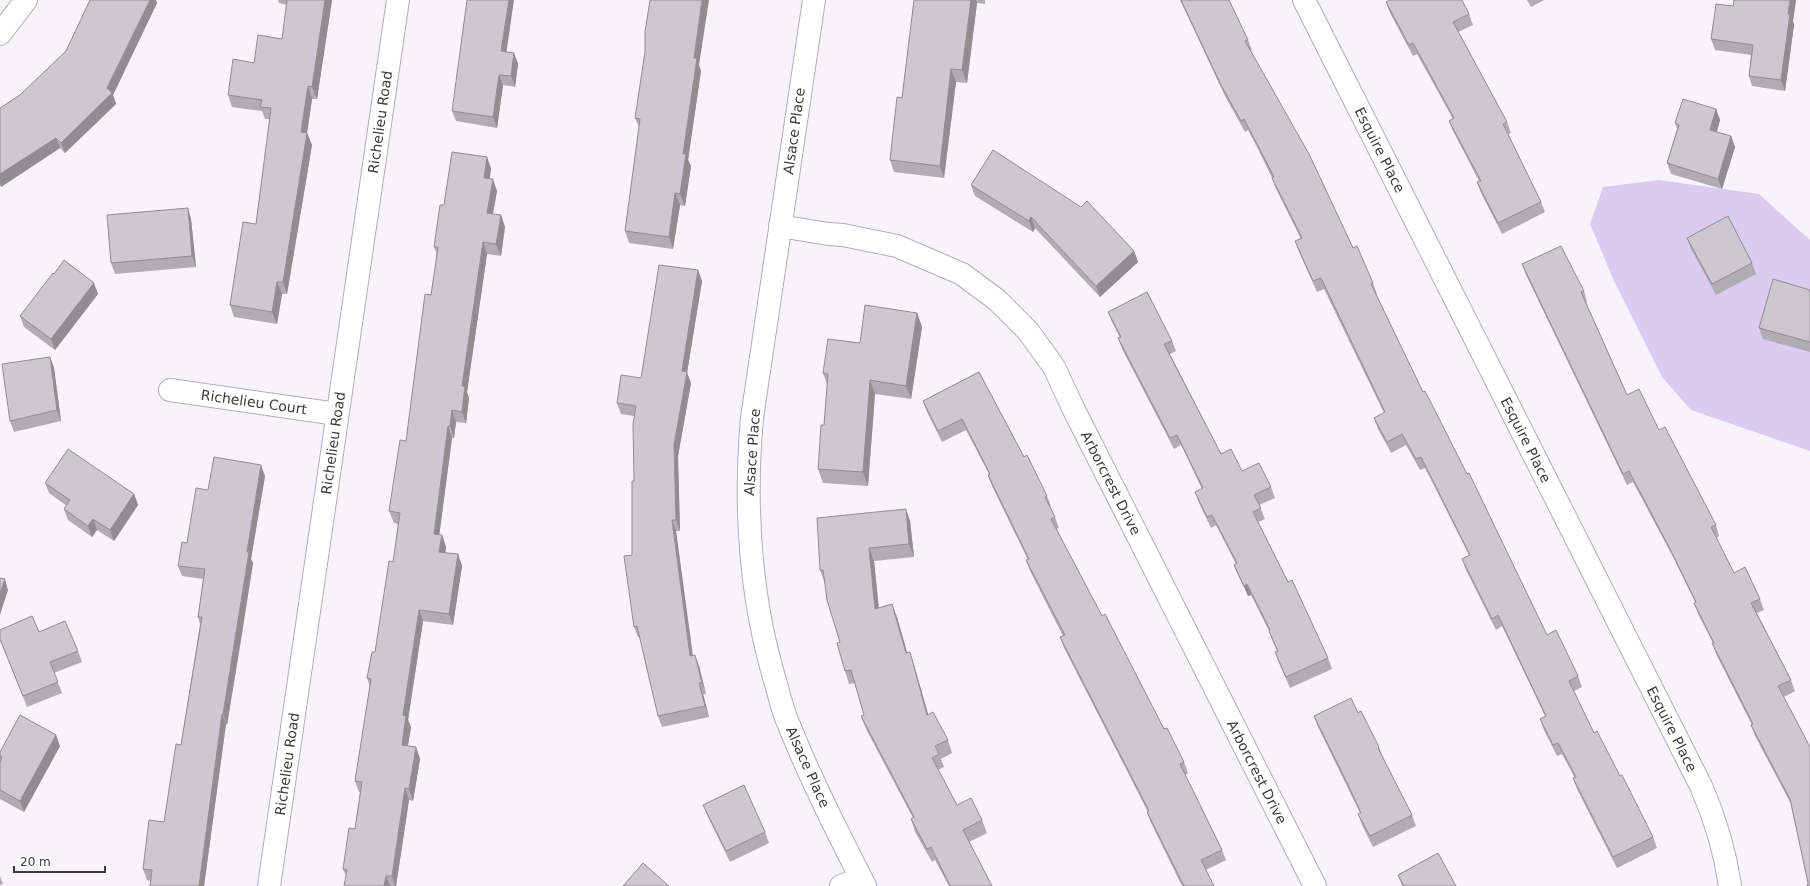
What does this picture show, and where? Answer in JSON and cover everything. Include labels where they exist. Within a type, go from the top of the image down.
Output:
[{"type":"street","points":[[0,34],[26,0]]},
{"type":"street","name":"Richelieu Road","points":[[269,886],[398,0]]},
{"type":"street","name":"Alsace Place","points":[[814,0],[780,226],[750,443],[748,514],[754,582],[761,624],[767,653],[788,724],[810,778],[863,883]]},
{"type":"street","name":"Esquire Place","points":[[1304,0],[1701,786],[1711,811],[1724,852],[1730,886]]},
{"type":"street","name":"Arborcrest Drive","points":[[780,226],[870,240],[911,251],[962,274],[997,300],[1028,331],[1046,354],[1061,380],[1072,408],[1315,886]]},
{"type":"street","name":"Richelieu Court","points":[[170,390],[338,414]]},
{"type":"street","points":[[841,886],[863,883]]},
{"type":"shaded area","points":[[1659,180],[1759,194],[1810,240],[1810,451],[1691,410],[1662,377],[1614,281],[1590,224],[1603,187]]},
{"type":"building","points":[[90,0],[150,0],[107,88],[112,93],[61,143],[56,138],[0,174],[0,108],[20,95],[66,51]]},
{"type":"building","points":[[287,0],[325,0],[312,87],[308,86],[301,132],[307,133],[283,282],[277,282],[272,312],[230,305],[243,222],[256,224],[271,108],[260,107],[262,100],[228,95],[233,59],[254,63],[258,35],[282,39]]},
{"type":"building","points":[[467,0],[509,0],[501,51],[514,53],[511,76],[499,75],[493,117],[452,111]]},
{"type":"building","points":[[650,0],[702,0],[694,58],[697,58],[683,154],[686,154],[680,194],[675,193],[669,237],[625,231],[640,119],[635,118],[645,52],[645,32]]},
{"type":"building","points":[[914,0],[971,0],[962,70],[951,69],[940,166],[890,160],[897,97],[902,98]]},
{"type":"building","points":[[1181,0],[1229,0],[1248,40],[1245,41],[1309,154],[1353,248],[1357,246],[1373,283],[1371,284],[1423,392],[1425,391],[1467,474],[1469,473],[1547,635],[1556,630],[1578,676],[1569,681],[1594,733],[1597,731],[1620,776],[1622,775],[1653,837],[1613,857],[1573,778],[1576,777],[1558,743],[1553,745],[1540,719],[1546,716],[1498,615],[1492,619],[1462,559],[1470,555],[1421,457],[1416,459],[1402,434],[1387,442],[1374,418],[1385,412],[1321,278],[1313,281],[1295,241],[1302,238],[1272,178],[1274,177],[1244,119],[1241,121],[1221,85]]},
{"type":"building","points":[[1390,0],[1462,0],[1469,14],[1453,22],[1507,122],[1503,124],[1541,202],[1498,223],[1477,182],[1481,181],[1449,121],[1454,118],[1413,43],[1409,45],[1386,2]]},
{"type":"building","points":[[1734,0],[1790,0],[1788,14],[1790,14],[1781,80],[1749,76],[1753,45],[1711,39],[1716,4],[1733,6]]},
{"type":"building","points":[[1683,99],[1716,109],[1710,130],[1731,136],[1718,179],[1667,163],[1679,125],[1675,123]]},
{"type":"building","points":[[993,150],[1081,207],[1087,201],[1134,251],[1096,286],[1031,217],[1029,221],[971,185]]},
{"type":"building","points":[[452,152],[487,157],[484,178],[493,179],[487,213],[501,215],[496,244],[483,242],[462,386],[465,386],[462,412],[452,410],[450,426],[448,426],[434,534],[442,535],[439,552],[458,554],[449,614],[419,610],[403,715],[406,716],[402,745],[416,747],[409,789],[405,788],[392,876],[386,876],[384,886],[344,886],[347,870],[343,869],[349,828],[355,829],[362,782],[355,781],[371,679],[367,678],[372,652],[375,652],[389,561],[393,562],[400,513],[389,511],[400,440],[406,441],[425,294],[431,295],[438,247],[434,247],[440,205],[444,205]]},
{"type":"building","points":[[188,208],[192,256],[111,263],[107,215]]},
{"type":"building","points":[[1728,216],[1752,263],[1712,284],[1687,238]]},
{"type":"building","points":[[1561,246],[1584,291],[1581,292],[1627,395],[1639,389],[1659,430],[1665,427],[1716,525],[1711,527],[1734,573],[1745,567],[1760,599],[1751,603],[1791,680],[1778,686],[1810,747],[1810,886],[1807,886],[1808,883],[1790,799],[1751,725],[1753,724],[1712,643],[1714,643],[1694,603],[1696,602],[1670,549],[1629,471],[1623,474],[1522,264]]},
{"type":"building","points":[[64,260],[94,283],[51,339],[20,316]]},
{"type":"building","points":[[659,265],[698,270],[682,371],[687,372],[674,445],[676,520],[672,520],[690,656],[695,655],[702,683],[699,683],[705,706],[658,716],[637,626],[634,627],[624,556],[632,555],[632,481],[634,481],[633,424],[636,406],[617,403],[621,375],[641,378]]},
{"type":"building","points":[[1773,279],[1810,290],[1810,342],[1759,328]]},
{"type":"building","points":[[1147,292],[1172,341],[1164,344],[1221,454],[1231,449],[1242,471],[1259,463],[1271,487],[1254,495],[1261,508],[1253,512],[1288,582],[1292,580],[1328,658],[1286,677],[1275,652],[1278,651],[1269,631],[1270,630],[1247,584],[1244,586],[1234,565],[1237,563],[1212,515],[1207,517],[1195,492],[1203,488],[1177,435],[1170,438],[1118,338],[1121,337],[1108,312]]},
{"type":"building","points":[[865,305],[917,313],[906,386],[870,380],[863,472],[818,469],[821,425],[824,425],[828,374],[823,373],[828,339],[860,343]]},
{"type":"building","points":[[50,357],[57,410],[10,421],[2,364]]},
{"type":"building","points":[[979,372],[1024,457],[1027,455],[1047,496],[1045,497],[1055,517],[1051,519],[1102,616],[1105,614],[1164,729],[1167,728],[1184,762],[1180,764],[1222,850],[1201,860],[1214,886],[1184,886],[1147,812],[1149,811],[1060,637],[1065,635],[1026,560],[1029,559],[988,475],[990,474],[962,419],[938,431],[923,401]]},
{"type":"building","points":[[68,449],[134,494],[110,530],[93,519],[88,526],[64,509],[70,500],[45,483]]},
{"type":"building","points":[[214,457],[261,465],[247,552],[249,552],[222,714],[199,886],[150,886],[152,870],[143,869],[149,820],[164,822],[176,744],[181,745],[202,617],[198,617],[205,569],[178,566],[182,542],[187,543],[196,488],[208,490]]},
{"type":"building","points":[[906,509],[909,544],[869,548],[875,609],[892,604],[906,653],[910,652],[927,715],[933,712],[948,740],[935,746],[939,754],[932,758],[957,805],[971,798],[982,820],[963,830],[992,886],[950,886],[931,847],[927,849],[911,819],[914,817],[861,716],[864,715],[851,670],[845,671],[837,643],[840,642],[827,600],[823,570],[820,570],[817,518]]},
{"type":"building","points":[[0,578],[5,579],[0,593]]},
{"type":"building","points":[[32,616],[39,632],[65,621],[78,651],[50,662],[58,682],[23,696],[0,639],[0,630]]},
{"type":"building","points":[[1351,698],[1358,713],[1361,711],[1412,815],[1370,836],[1358,814],[1361,813],[1350,789],[1314,716]]},
{"type":"building","points":[[20,715],[56,735],[20,801],[0,790],[0,762],[2,757],[0,756],[0,752]]},
{"type":"building","points":[[744,785],[765,832],[726,851],[703,805]]},
{"type":"building","points":[[1438,853],[1456,886],[1404,886],[1398,875]]},
{"type":"building","points":[[643,863],[669,886],[623,886]]}]
